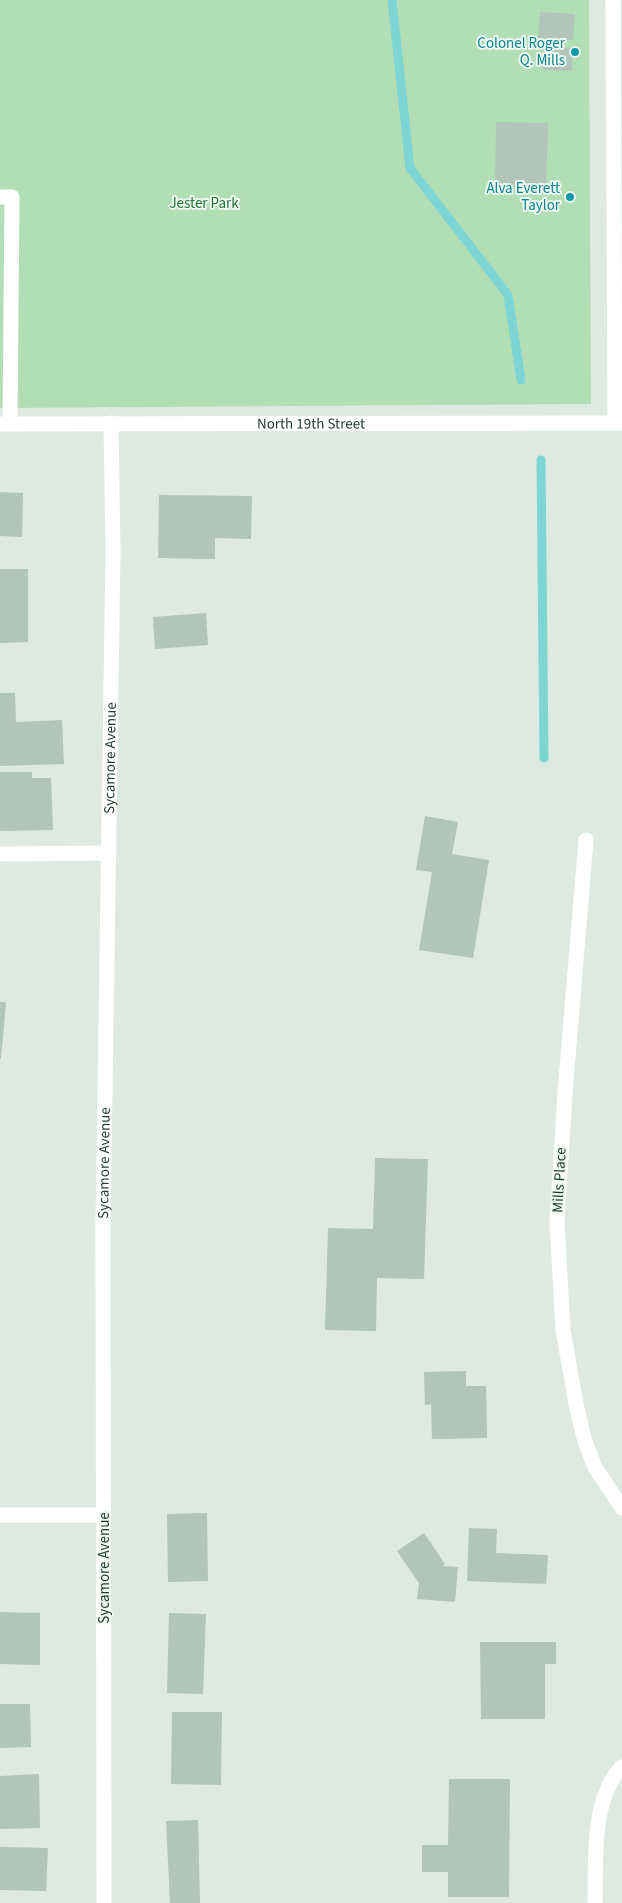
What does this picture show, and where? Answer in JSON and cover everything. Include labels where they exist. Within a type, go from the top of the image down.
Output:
[{"type":"street","points":[[613,0],[619,424]]},
{"type":"street","points":[[0,197],[12,197],[5,424]]},
{"type":"street","name":"Sycamore Avenue","points":[[104,1903],[103,1225],[113,552],[111,423]]},
{"type":"street","name":"North 19th Street","points":[[5,424],[619,424]]},
{"type":"street","name":"Mills Place","points":[[586,840],[565,1093],[557,1222],[563,1330],[576,1404],[585,1442],[596,1469],[622,1508]]},
{"type":"street","points":[[0,854],[109,853]]},
{"type":"street","points":[[0,1515],[104,1515]]},
{"type":"street","points":[[596,1903],[596,1836],[602,1802],[617,1772],[622,1767]]},
{"type":"green space","name":"Jester Park","points":[[0,0],[589,0],[591,404],[0,408]]},
{"type":"building","points":[[540,12],[575,14],[573,40],[538,38]]},
{"type":"building","points":[[543,47],[573,48],[572,71],[543,70]]},
{"type":"building","points":[[496,122],[548,123],[546,188],[495,187]]},
{"type":"building","points":[[0,492],[23,493],[22,537],[0,536]]},
{"type":"building","points":[[159,495],[252,496],[251,539],[215,538],[215,559],[158,558]]},
{"type":"building","points":[[0,569],[28,569],[28,642],[0,643]]},
{"type":"building","points":[[206,613],[208,645],[155,649],[153,617]]},
{"type":"building","points":[[0,693],[15,693],[16,722],[62,720],[64,764],[0,766]]},
{"type":"building","points":[[0,772],[32,772],[32,778],[51,778],[53,830],[0,831]]},
{"type":"building","points":[[425,816],[458,822],[452,854],[489,860],[473,958],[419,950],[432,872],[416,870]]},
{"type":"building","points":[[0,1002],[6,1002],[1,1059],[0,1059]]},
{"type":"building","points":[[375,1158],[428,1159],[424,1279],[377,1278],[376,1331],[325,1330],[328,1228],[373,1229]]},
{"type":"building","points":[[466,1371],[466,1386],[486,1386],[487,1438],[432,1439],[431,1404],[425,1405],[424,1372]]},
{"type":"building","points":[[207,1513],[208,1581],[168,1582],[167,1514]]},
{"type":"building","points":[[469,1528],[497,1529],[496,1553],[548,1555],[546,1584],[467,1581]]},
{"type":"building","points":[[424,1533],[445,1564],[443,1566],[458,1567],[455,1602],[417,1599],[419,1583],[397,1551]]},
{"type":"building","points":[[0,1612],[40,1613],[40,1665],[0,1664]]},
{"type":"building","points":[[169,1613],[206,1614],[203,1694],[167,1693]]},
{"type":"building","points":[[480,1642],[556,1642],[556,1664],[545,1664],[545,1719],[481,1719]]},
{"type":"building","points":[[0,1704],[30,1704],[31,1747],[0,1748]]},
{"type":"building","points":[[172,1712],[222,1712],[221,1785],[171,1784]]},
{"type":"building","points":[[39,1774],[40,1828],[0,1829],[0,1776]]},
{"type":"building","points":[[449,1779],[510,1779],[509,1897],[448,1897],[448,1872],[422,1872],[422,1845],[448,1845]]},
{"type":"building","points":[[198,1820],[200,1903],[170,1903],[166,1821]]},
{"type":"building","points":[[0,1847],[48,1848],[46,1891],[0,1890]]},
{"type":"waterway","points":[[392,0],[410,168],[508,295],[521,380]]},
{"type":"waterway","points":[[541,460],[544,758]]},
{"type":"place","name":"Colonel Roger Q. Mills","points":[[575,52]]},
{"type":"place","name":"Alva Everett Taylor","points":[[570,197]]}]
